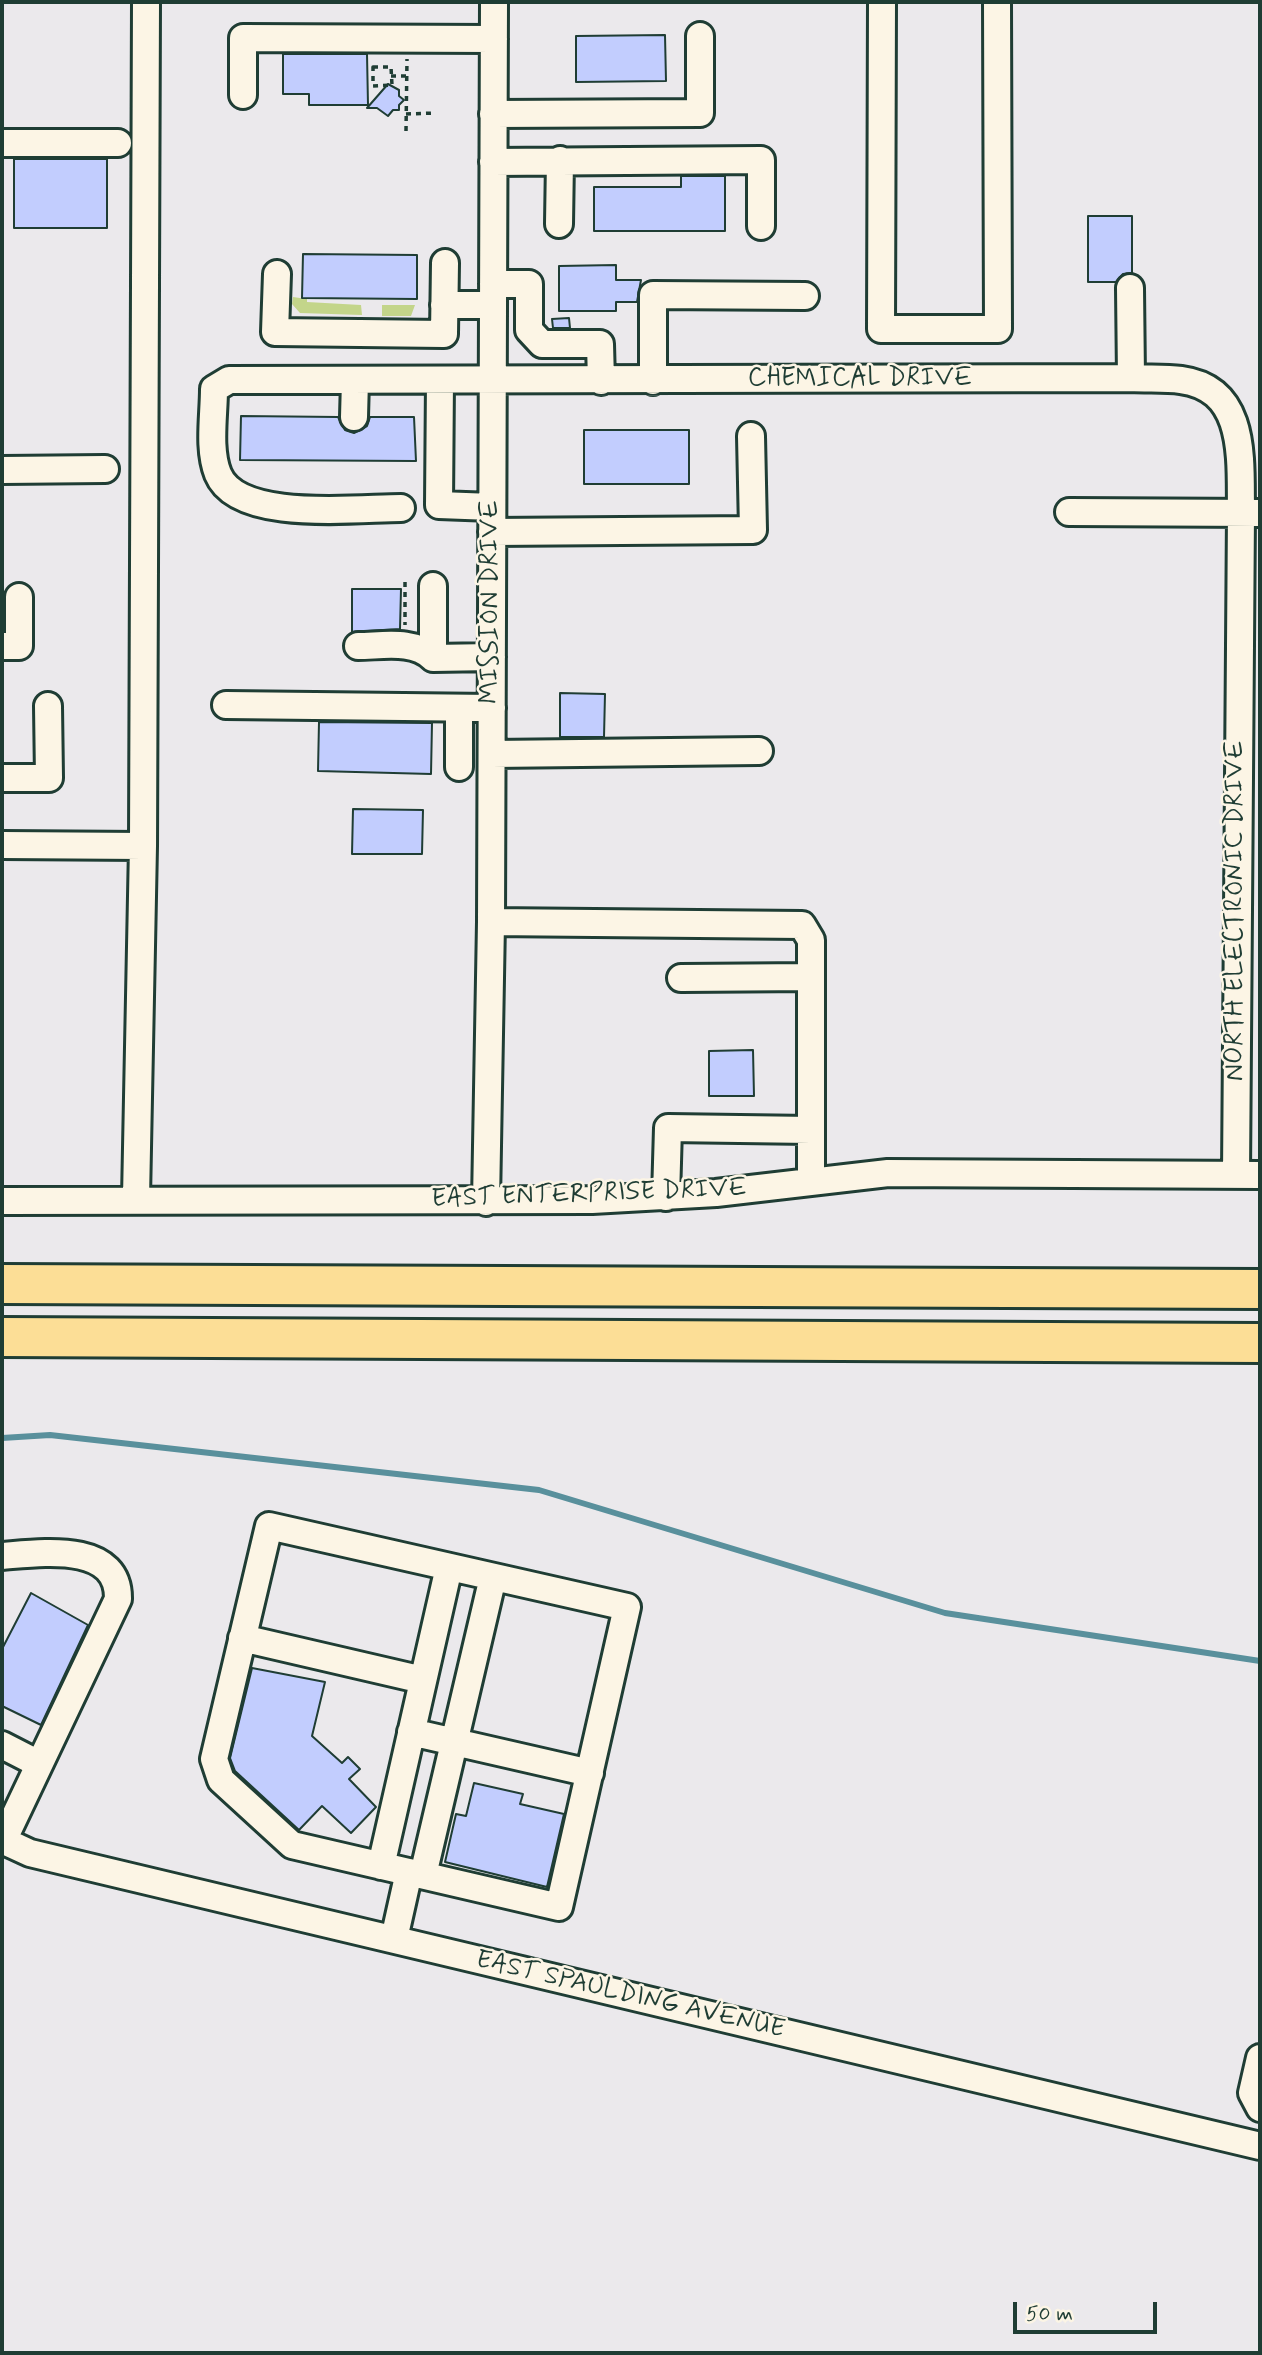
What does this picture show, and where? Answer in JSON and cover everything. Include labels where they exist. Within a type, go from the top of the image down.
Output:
[{"type":"highway","points":[[2,1284],[1260,1289]]},
{"type":"highway","points":[[2,1338],[1260,1343]]},
{"type":"street","points":[[136,1198],[143,846],[146,2]]},
{"type":"street","name":"MISSION DRIVE","points":[[486,1202],[491,922],[494,2]]},
{"type":"street","points":[[882,2],[881,329],[998,329],[998,2]]},
{"type":"street","points":[[493,114],[700,113],[699,36]]},
{"type":"street","points":[[243,95],[243,38],[494,39]]},
{"type":"street","points":[[2,143],[118,142]]},
{"type":"street","points":[[559,224],[560,160]]},
{"type":"street","points":[[493,162],[761,160],[761,226]]},
{"type":"street","points":[[276,274],[275,332],[444,334],[445,263]]},
{"type":"street","points":[[444,305],[529,284],[529,330],[542,344],[600,344],[601,381]]},
{"type":"street","points":[[1130,288],[1131,378]]},
{"type":"street","points":[[653,381],[653,295],[805,296]]},
{"type":"street","name":"CHEMICAL DRIVE","points":[[401,508],[287,509],[257,504],[230,489],[219,478],[214,459],[214,389],[222,382],[355,380],[1131,378],[1181,380],[1198,384],[1223,398]]},
{"type":"street","points":[[354,417],[355,380]]},
{"type":"street","points":[[440,380],[439,505],[492,519],[753,530],[751,436]]},
{"type":"street","name":"NORTH ELECTRONIC DRIVE","points":[[1223,398],[1249,432],[1251,513],[1248,1175]]},
{"type":"street","points":[[2,470],[105,469]]},
{"type":"street","points":[[1069,512],[1251,513]]},
{"type":"street","points":[[433,586],[433,658]]},
{"type":"street","points":[[2,646],[19,646],[19,597]]},
{"type":"street","points":[[358,646],[405,645],[418,648],[433,658],[492,657]]},
{"type":"street","points":[[226,705],[492,708]]},
{"type":"street","points":[[2,778],[49,778],[48,706]]},
{"type":"street","points":[[459,708],[459,767]]},
{"type":"street","points":[[492,754],[759,751]]},
{"type":"street","points":[[2,845],[143,846]]},
{"type":"street","points":[[491,922],[802,925],[811,940],[811,1182]]},
{"type":"street","points":[[681,978],[811,977]]},
{"type":"street","points":[[666,1197],[668,1128],[811,1130]]},
{"type":"street","name":"EAST ENTERPRISE DRIVE","points":[[2,1200],[136,1198],[486,1202],[666,1197],[888,1173],[1248,1175]]},
{"type":"street","points":[[269,1526],[493,1577],[627,1608],[559,1907],[292,1845],[221,1780],[214,1759],[269,1526]]},
{"type":"street","points":[[2,1556],[65,1551],[97,1562],[112,1573],[118,1585],[118,1599],[2,1841]]},
{"type":"street","points":[[381,1866],[449,1567]]},
{"type":"street","points":[[394,1939],[455,1742],[493,1577]]},
{"type":"street","points":[[242,1638],[423,1680]]},
{"type":"street","points":[[411,1732],[590,1773]]},
{"type":"street","points":[[2,1745],[39,1764]]},
{"type":"street","name":"EAST SPAULDING AVENUE","points":[[2,1841],[30,1853],[1260,2144]]},
{"type":"street","points":[[1260,2058],[1252,2093],[1260,2108]]},
{"type":"path","points":[[406,131],[407,52]]},
{"type":"path","points":[[391,66],[391,76],[392,85],[373,86],[373,67],[391,66]]},
{"type":"path","points":[[391,76],[407,76]]},
{"type":"path","points":[[406,114],[435,113]]},
{"type":"path","points":[[405,582],[405,645]]},
{"type":"green space","points":[[293,297],[307,299],[307,302],[361,305],[362,315],[300,313],[292,304]]},
{"type":"green space","points":[[382,305],[415,305],[411,316],[382,316]]},
{"type":"building","points":[[665,35],[666,81],[576,82],[576,36]]},
{"type":"building","points":[[283,54],[367,54],[368,105],[309,105],[309,94],[283,94]]},
{"type":"building","points":[[388,84],[399,90],[399,96],[404,100],[399,105],[399,110],[393,110],[388,116],[377,108],[367,108]]},
{"type":"building","points":[[14,159],[107,159],[107,228],[14,228]]},
{"type":"building","points":[[681,176],[725,176],[725,231],[594,231],[594,187],[681,187]]},
{"type":"building","points":[[1088,216],[1132,216],[1132,273],[1123,274],[1116,282],[1088,282]]},
{"type":"building","points":[[303,254],[417,255],[417,299],[302,298]]},
{"type":"building","points":[[616,265],[616,280],[641,280],[637,302],[616,302],[616,311],[559,311],[559,266]]},
{"type":"building","points":[[569,318],[570,328],[553,328],[552,319]]},
{"type":"building","points":[[241,416],[338,417],[345,430],[354,433],[367,426],[370,417],[414,417],[416,461],[240,460]]},
{"type":"building","points":[[584,430],[689,430],[689,484],[584,484]]},
{"type":"building","points":[[352,589],[401,589],[400,629],[352,632]]},
{"type":"building","points":[[560,693],[605,694],[604,737],[560,737]]},
{"type":"building","points":[[319,722],[432,723],[431,774],[318,771]]},
{"type":"building","points":[[353,809],[423,810],[422,854],[352,854]]},
{"type":"building","points":[[753,1050],[754,1096],[709,1096],[709,1051]]},
{"type":"building","points":[[31,1593],[88,1625],[41,1725],[2,1706],[2,1649]]},
{"type":"building","points":[[252,1668],[325,1682],[312,1736],[342,1763],[348,1757],[360,1769],[349,1779],[376,1807],[351,1833],[322,1806],[299,1830],[235,1771],[230,1758]]},
{"type":"building","points":[[474,1783],[523,1794],[520,1804],[564,1814],[547,1887],[445,1862],[456,1814],[466,1816]]},
{"type":"waterway","points":[[2,1438],[50,1435],[539,1490],[945,1613],[1260,1661]]}]
